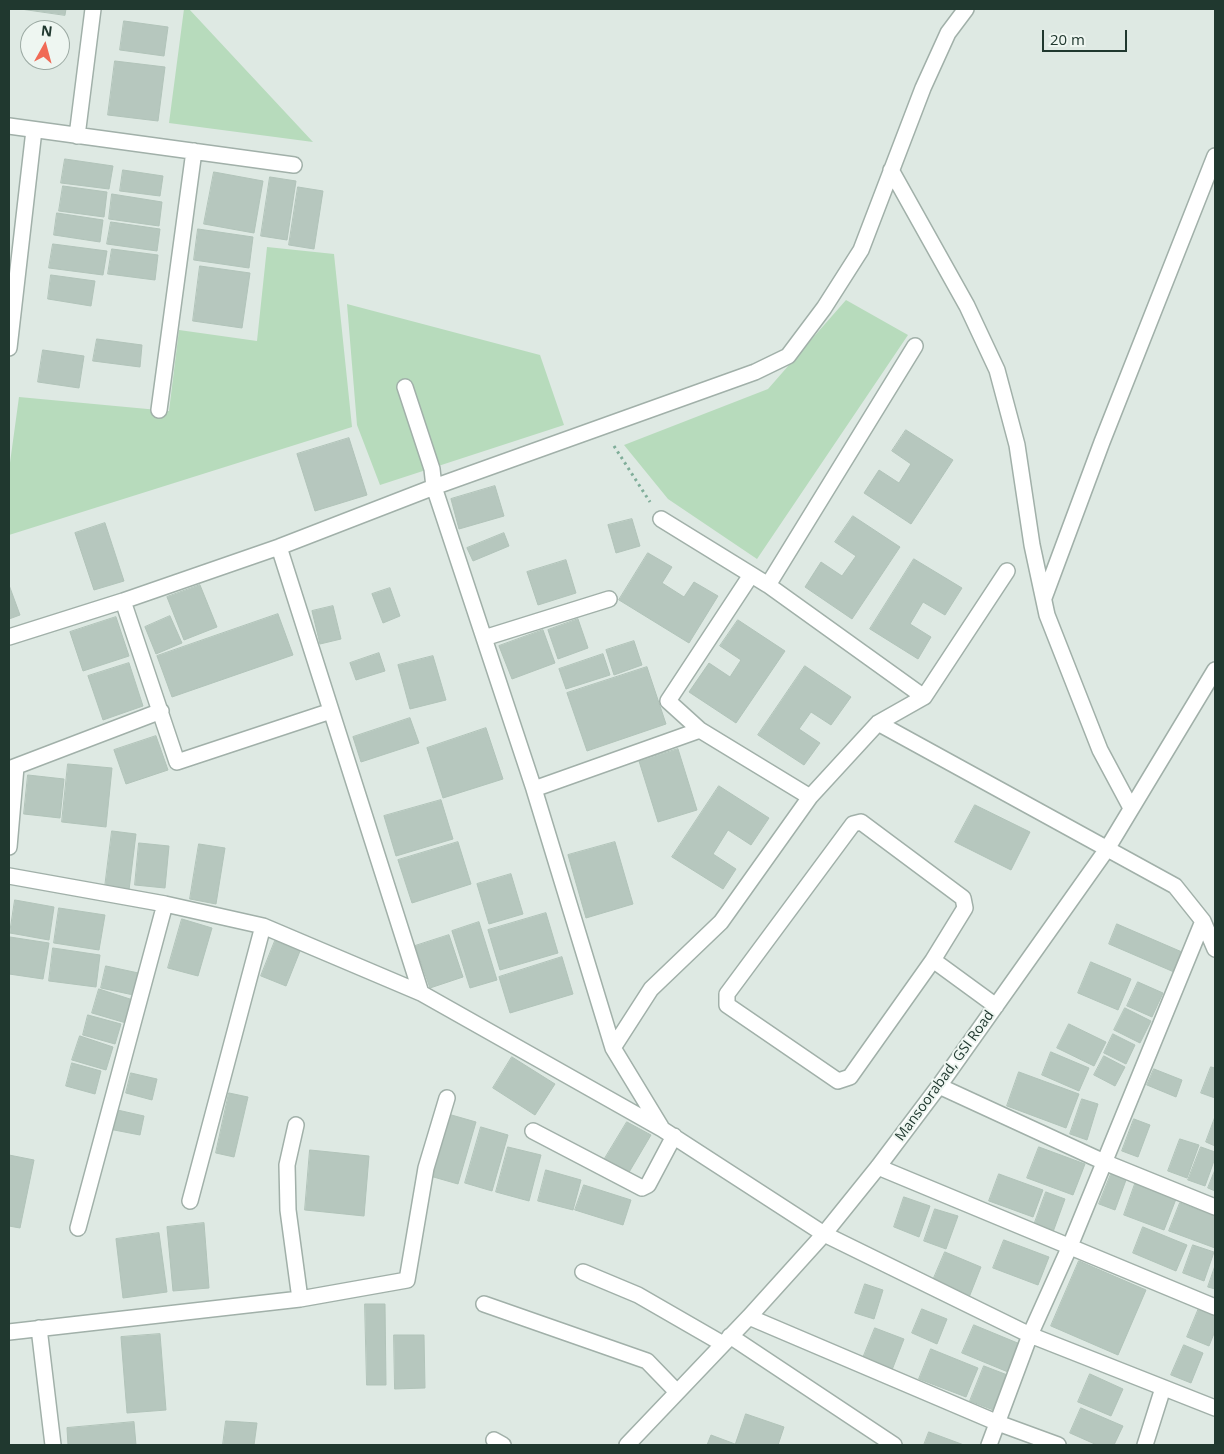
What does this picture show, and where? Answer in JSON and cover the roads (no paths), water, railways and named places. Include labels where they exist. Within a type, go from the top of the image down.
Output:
[{"type":"street","points":[[77,136],[93,9]]},
{"type":"street","points":[[9,637],[123,601],[280,547],[434,487],[755,372],[788,356],[824,308],[861,250],[923,88],[948,33],[966,9]]},
{"type":"street","points":[[9,126],[294,165]]},
{"type":"street","points":[[9,348],[34,130]]},
{"type":"street","points":[[159,410],[194,151]]},
{"type":"street","points":[[1044,598],[1102,442],[1215,156]]},
{"type":"street","points":[[891,170],[967,306],[997,370],[1017,445],[1032,545],[1047,615],[1100,750],[1131,808]]},
{"type":"street","points":[[768,585],[915,346]]},
{"type":"street","points":[[405,388],[432,469],[434,487],[534,789],[613,1048],[668,1133]]},
{"type":"street","points":[[661,519],[768,585],[924,697]]},
{"type":"street","points":[[280,547],[421,993]]},
{"type":"street","points":[[613,1048],[651,989],[721,922],[810,797],[878,724],[924,697],[1006,571]]},
{"type":"street","points":[[751,575],[668,702],[700,730],[810,797]]},
{"type":"street","points":[[484,638],[609,600]]},
{"type":"street","points":[[123,601],[177,762],[331,711]]},
{"type":"street","name":"Mansoorabad, GSI Road","points":[[627,1445],[749,1317],[824,1234],[878,1167],[939,1086],[1107,849],[1215,670]]},
{"type":"street","points":[[9,847],[12,768],[161,711]]},
{"type":"street","points":[[878,724],[1175,886],[1203,920],[1215,950]]},
{"type":"street","points":[[534,789],[700,730]]},
{"type":"street","points":[[860,822],[963,898],[965,908],[933,960],[850,1077],[838,1080],[727,1004],[727,994],[853,824],[860,822]]},
{"type":"street","points":[[9,876],[165,904],[263,926],[421,993],[668,1133],[824,1234],[1030,1335],[1215,1408]]},
{"type":"street","points":[[78,1228],[165,904]]},
{"type":"street","points":[[989,1445],[1030,1335],[1070,1246],[1203,920]]},
{"type":"street","points":[[190,1200],[263,926]]},
{"type":"street","points":[[933,960],[996,1006]]},
{"type":"street","points":[[939,1086],[1104,1162],[1215,1208]]},
{"type":"street","points":[[9,1332],[300,1300],[407,1280],[426,1168],[446,1098]]},
{"type":"street","points":[[296,1125],[287,1165],[288,1210],[300,1300]]},
{"type":"street","points":[[533,1131],[642,1188],[648,1185],[668,1133]]},
{"type":"street","points":[[878,1167],[1215,1307]]},
{"type":"street","points":[[583,1272],[638,1295],[726,1340],[894,1445]]},
{"type":"street","points":[[484,1304],[647,1361],[677,1392]]},
{"type":"street","points":[[749,1317],[998,1423],[1058,1445]]},
{"type":"street","points":[[39,1328],[53,1445]]},
{"type":"street","points":[[1145,1445],[1163,1388]]}]
